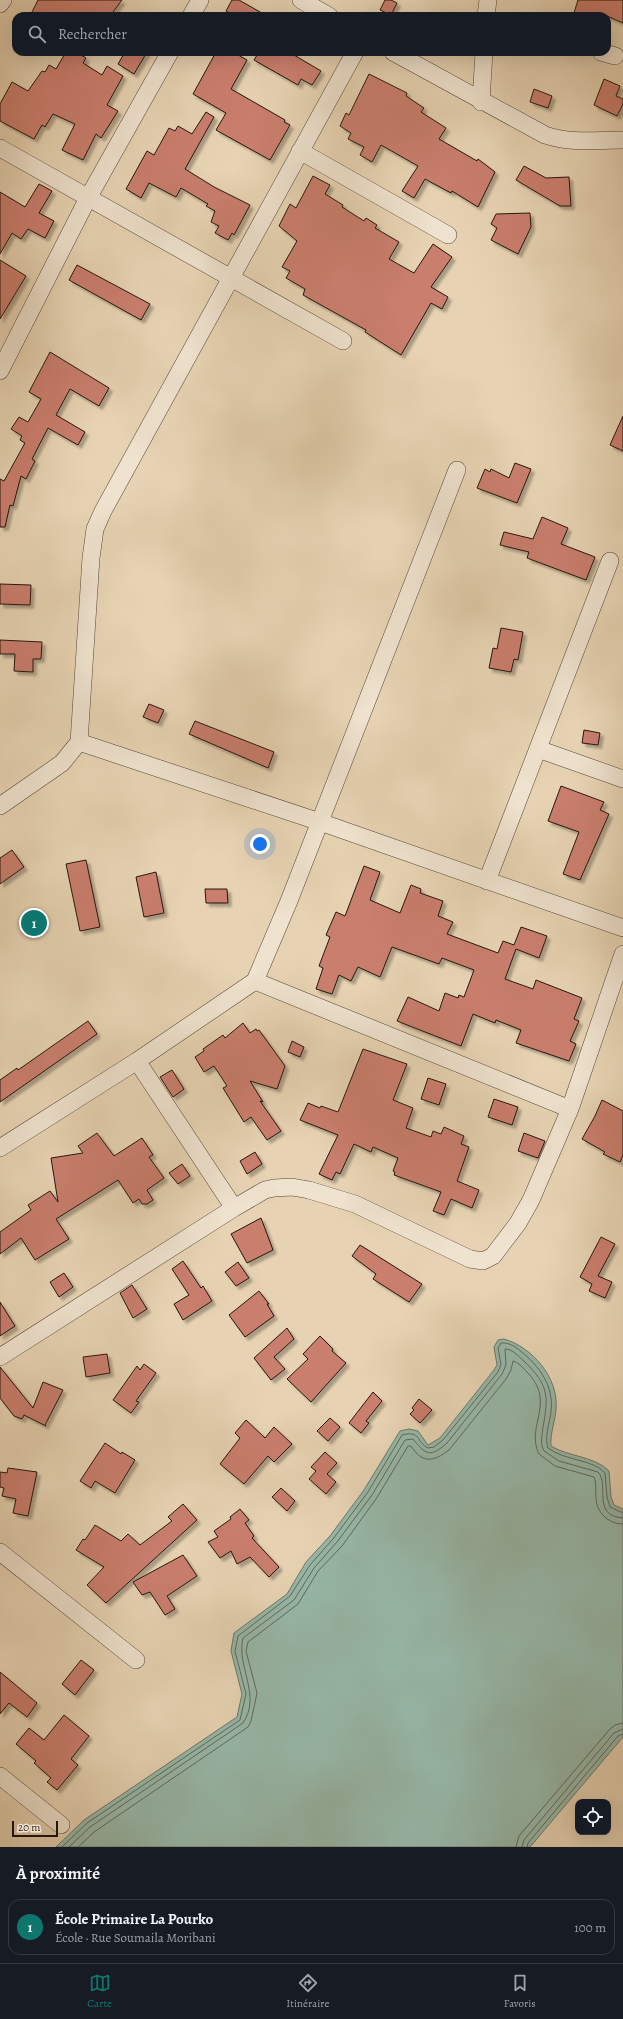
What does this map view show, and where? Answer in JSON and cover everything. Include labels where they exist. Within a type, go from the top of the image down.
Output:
[{"type":"street","points":[[0,4],[3,0]]},
{"type":"street","points":[[192,12],[200,0]]},
{"type":"street","points":[[301,0],[322,12]]},
{"type":"street","points":[[486,12],[488,0]]},
{"type":"street","points":[[0,371],[88,198],[168,56]]},
{"type":"street","points":[[0,806],[62,763],[79,742],[91,558],[95,529],[103,511],[353,56]]},
{"type":"street","points":[[400,56],[481,102],[545,135],[558,140],[592,142],[623,140]]},
{"type":"street","points":[[481,102],[484,56]]},
{"type":"street","points":[[0,148],[343,341]]},
{"type":"street","points":[[300,151],[448,235]]},
{"type":"street","points":[[0,1148],[137,1061],[255,981],[289,901],[457,470]]},
{"type":"street","points":[[487,881],[610,560]]},
{"type":"street","points":[[79,742],[320,822],[623,928]]},
{"type":"street","points":[[538,749],[623,779]]},
{"type":"street","points":[[0,1357],[234,1208],[265,1190],[274,1188],[292,1187],[309,1190],[355,1204],[470,1259],[488,1260],[507,1238],[531,1200],[570,1109],[623,954]]},
{"type":"street","points":[[255,981],[570,1109]]},
{"type":"street","points":[[137,1061],[234,1208]]},
{"type":"street","points":[[0,1554],[136,1660]]},
{"type":"street","points":[[0,1776],[61,1825]]},
{"type":"water","points":[[504,1339],[514,1343],[534,1356],[542,1365],[553,1386],[556,1397],[556,1409],[551,1437],[551,1446],[558,1450],[596,1462],[609,1471],[611,1497],[614,1505],[623,1509],[623,1737],[530,1847],[56,1847],[84,1820],[237,1717],[242,1694],[231,1651],[234,1633],[287,1594],[306,1562],[330,1536],[364,1490],[400,1431],[409,1429],[418,1431],[428,1445],[440,1438],[494,1370],[497,1365],[494,1347],[498,1340]]},
{"type":"building","points":[[38,0],[122,0],[113,12],[32,12]]},
{"type":"building","points":[[232,0],[239,0],[260,12],[228,12],[226,11]]},
{"type":"building","points":[[385,0],[391,0],[397,3],[392,12],[384,12],[380,10]]},
{"type":"building","points":[[578,0],[623,0],[623,23],[611,18],[611,12],[574,12]]},
{"type":"building","points":[[64,56],[83,56],[86,58],[83,63],[102,75],[107,66],[123,76],[107,105],[118,111],[101,138],[96,134],[83,160],[62,150],[75,124],[53,114],[45,127],[42,125],[34,139],[0,121],[0,104],[12,82],[28,91],[42,71],[45,72],[49,65],[56,69]]},
{"type":"building","points":[[123,56],[145,56],[134,74],[118,64]]},
{"type":"building","points":[[214,56],[240,56],[247,60],[231,89],[285,120],[284,122],[290,125],[270,160],[216,130],[226,113],[193,94]]},
{"type":"building","points":[[256,56],[296,56],[321,71],[312,85],[301,79],[298,85],[254,60]]},
{"type":"building","points":[[369,74],[407,93],[406,96],[424,108],[421,112],[446,128],[439,139],[477,161],[478,159],[495,172],[478,207],[452,191],[451,193],[425,179],[414,198],[402,191],[418,166],[381,145],[372,162],[360,155],[364,147],[348,139],[351,133],[340,126],[346,113],[349,115]]},
{"type":"building","points":[[604,79],[620,86],[616,96],[623,99],[623,104],[617,116],[594,105]]},
{"type":"building","points":[[534,89],[552,96],[548,108],[530,102]]},
{"type":"building","points":[[206,112],[214,117],[185,169],[214,187],[250,205],[234,235],[232,233],[228,240],[215,233],[219,226],[211,222],[215,211],[206,206],[208,204],[181,188],[176,197],[149,183],[141,198],[126,189],[147,151],[154,155],[169,128],[175,131],[178,126],[192,134]]},
{"type":"building","points":[[524,166],[546,178],[569,177],[571,206],[560,206],[516,180]]},
{"type":"building","points":[[313,176],[330,185],[325,194],[343,205],[342,207],[364,221],[366,218],[377,225],[375,228],[399,242],[389,259],[414,273],[433,244],[452,257],[431,287],[448,297],[442,309],[431,303],[401,355],[365,332],[366,330],[303,295],[305,289],[286,278],[290,271],[282,267],[297,241],[279,226],[290,204],[296,208]]},
{"type":"building","points":[[39,184],[52,191],[39,213],[54,221],[45,238],[28,229],[21,239],[12,233],[0,254],[0,192],[25,207]]},
{"type":"building","points":[[530,213],[531,227],[518,254],[491,240],[497,228],[491,224],[496,214]]},
{"type":"building","points":[[0,260],[26,276],[0,319]]},
{"type":"building","points":[[77,265],[150,304],[141,320],[69,280]]},
{"type":"building","points":[[50,352],[109,388],[99,406],[70,389],[56,415],[85,432],[78,445],[48,428],[32,459],[35,461],[26,479],[21,476],[13,506],[10,505],[5,527],[0,527],[0,479],[4,481],[25,443],[20,440],[22,436],[11,429],[19,417],[28,422],[41,399],[29,392]]},
{"type":"building","points":[[623,416],[623,451],[610,445]]},
{"type":"building","points":[[515,463],[531,469],[517,503],[477,488],[485,469],[490,472],[491,469],[509,478]]},
{"type":"building","points":[[542,517],[568,528],[561,544],[595,557],[586,580],[527,558],[529,552],[500,545],[504,532],[533,539]]},
{"type":"building","points":[[0,584],[31,585],[30,605],[0,604]]},
{"type":"building","points":[[501,628],[523,632],[518,660],[514,659],[511,672],[489,668],[493,648],[497,649]]},
{"type":"building","points":[[0,640],[42,642],[41,659],[33,659],[33,672],[14,671],[15,654],[0,654]]},
{"type":"building","points":[[149,704],[164,710],[158,723],[143,717]]},
{"type":"building","points":[[195,721],[274,752],[268,768],[189,734]]},
{"type":"building","points":[[584,730],[600,733],[598,745],[582,743]]},
{"type":"building","points":[[561,786],[604,802],[600,810],[609,814],[580,880],[563,874],[579,832],[548,821]]},
{"type":"building","points":[[12,850],[24,867],[0,884],[0,858]]},
{"type":"building","points":[[86,860],[100,927],[80,931],[66,864]]},
{"type":"building","points":[[364,866],[380,872],[370,900],[400,913],[411,885],[421,889],[420,893],[443,901],[438,916],[453,922],[447,934],[498,953],[503,941],[514,945],[521,927],[547,936],[539,958],[516,949],[505,979],[533,989],[536,980],[582,998],[574,1019],[579,1021],[570,1041],[576,1044],[569,1061],[516,1043],[521,1030],[496,1020],[495,1023],[473,1014],[461,1046],[397,1021],[408,997],[439,1011],[445,993],[458,998],[459,995],[464,997],[474,970],[442,958],[439,964],[392,947],[380,977],[358,967],[351,981],[339,975],[332,994],[316,989],[323,968],[319,966],[330,937],[326,935],[336,912],[345,916]]},
{"type":"building","points":[[156,872],[164,913],[144,917],[136,877]]},
{"type":"building","points":[[205,889],[227,889],[228,903],[206,903]]},
{"type":"building","points":[[88,1021],[97,1034],[0,1102],[0,1080],[17,1068],[18,1070]]},
{"type":"building","points":[[243,1023],[250,1033],[256,1029],[257,1031],[259,1030],[285,1066],[277,1089],[250,1081],[263,1102],[260,1101],[281,1131],[267,1140],[251,1117],[244,1122],[223,1088],[227,1086],[214,1066],[204,1072],[195,1057],[204,1051],[203,1049],[223,1035],[225,1038]]},
{"type":"building","points":[[292,1041],[304,1047],[300,1057],[288,1052]]},
{"type":"building","points":[[363,1049],[407,1064],[393,1100],[413,1108],[406,1128],[431,1137],[433,1131],[441,1134],[444,1127],[464,1136],[461,1144],[469,1147],[457,1181],[479,1190],[472,1208],[451,1199],[444,1215],[433,1211],[441,1192],[394,1175],[395,1172],[393,1171],[398,1158],[373,1147],[371,1152],[354,1144],[340,1174],[336,1172],[332,1180],[319,1174],[338,1135],[300,1120],[308,1103],[320,1108],[321,1106],[338,1112]]},
{"type":"building","points":[[172,1070],[184,1089],[173,1097],[160,1077]]},
{"type":"building","points":[[428,1078],[446,1084],[439,1105],[421,1099]]},
{"type":"building","points":[[494,1099],[518,1107],[512,1125],[488,1117]]},
{"type":"building","points":[[602,1100],[623,1111],[623,1155],[620,1162],[603,1154],[605,1152],[582,1139]]},
{"type":"building","points":[[97,1133],[114,1156],[142,1138],[153,1155],[149,1157],[164,1178],[147,1190],[153,1200],[147,1204],[142,1204],[139,1199],[133,1203],[118,1180],[56,1219],[69,1239],[35,1260],[21,1238],[0,1254],[0,1232],[31,1210],[28,1205],[50,1191],[58,1202],[51,1158],[83,1153],[78,1146]]},
{"type":"building","points":[[524,1133],[545,1141],[538,1158],[518,1151]]},
{"type":"building","points":[[255,1152],[262,1164],[247,1174],[240,1161]]},
{"type":"building","points":[[182,1164],[190,1176],[178,1184],[169,1173]]},
{"type":"building","points":[[261,1218],[273,1250],[247,1263],[231,1234]]},
{"type":"building","points":[[601,1237],[615,1244],[598,1276],[612,1282],[605,1298],[589,1291],[592,1284],[580,1277]]},
{"type":"building","points":[[360,1245],[422,1284],[409,1302],[373,1279],[376,1274],[352,1256]]},
{"type":"building","points":[[183,1261],[201,1288],[203,1286],[212,1301],[183,1320],[174,1304],[189,1295],[172,1269]]},
{"type":"building","points":[[238,1262],[249,1278],[236,1286],[225,1272]]},
{"type":"building","points":[[64,1273],[73,1287],[59,1297],[50,1282]]},
{"type":"building","points":[[132,1285],[147,1309],[133,1318],[120,1293]]},
{"type":"building","points":[[259,1291],[269,1304],[267,1304],[274,1316],[245,1337],[229,1315]]},
{"type":"building","points":[[0,1302],[15,1326],[0,1336]]},
{"type":"building","points":[[287,1328],[294,1339],[274,1357],[285,1369],[271,1380],[254,1358]]},
{"type":"building","points":[[320,1336],[333,1349],[332,1351],[346,1363],[311,1402],[287,1379],[308,1359],[303,1354]]},
{"type":"building","points":[[107,1354],[110,1373],[86,1377],[83,1357]]},
{"type":"building","points":[[144,1364],[156,1373],[136,1401],[139,1402],[131,1413],[113,1400],[137,1366],[140,1370]]},
{"type":"building","points":[[0,1367],[33,1408],[43,1382],[63,1390],[45,1425],[46,1426],[24,1415],[22,1419],[14,1416],[0,1398]]},
{"type":"building","points":[[373,1392],[382,1401],[366,1421],[369,1423],[361,1433],[349,1423]]},
{"type":"building","points":[[419,1399],[432,1410],[420,1423],[410,1414],[414,1410],[412,1408]]},
{"type":"building","points":[[330,1418],[340,1427],[328,1441],[317,1431]]},
{"type":"building","points":[[246,1420],[265,1438],[274,1427],[292,1444],[274,1462],[268,1456],[244,1484],[220,1464],[240,1438],[235,1433]]},
{"type":"building","points":[[105,1443],[121,1454],[122,1452],[135,1460],[115,1493],[95,1481],[91,1488],[80,1481]]},
{"type":"building","points":[[325,1452],[337,1463],[327,1474],[336,1482],[326,1494],[309,1479],[316,1471],[311,1467]]},
{"type":"building","points":[[8,1468],[37,1472],[28,1516],[13,1513],[16,1499],[2,1496],[4,1488],[0,1487],[0,1472],[7,1473]]},
{"type":"building","points":[[281,1488],[295,1501],[287,1511],[272,1497]]},
{"type":"building","points":[[183,1504],[197,1520],[106,1603],[87,1585],[104,1567],[76,1550],[95,1525],[121,1541],[128,1534],[140,1545],[172,1521],[168,1517]]},
{"type":"building","points":[[240,1509],[249,1520],[245,1523],[254,1536],[252,1538],[279,1567],[269,1577],[250,1557],[237,1564],[231,1551],[220,1558],[208,1542],[218,1537],[214,1531],[231,1519],[230,1517]]},
{"type":"building","points":[[183,1555],[197,1576],[167,1596],[175,1609],[165,1615],[150,1592],[142,1595],[133,1582]]},
{"type":"building","points":[[81,1660],[94,1670],[75,1695],[62,1684]]},
{"type":"building","points":[[0,1672],[37,1703],[27,1717],[9,1703],[0,1714]]},
{"type":"building","points":[[64,1715],[89,1736],[71,1759],[78,1765],[57,1790],[47,1782],[51,1778],[34,1763],[36,1761],[16,1744],[29,1728],[44,1740]]},
{"type":"place","name":"École Primaire La Pourko","points":[[34,923]]}]
